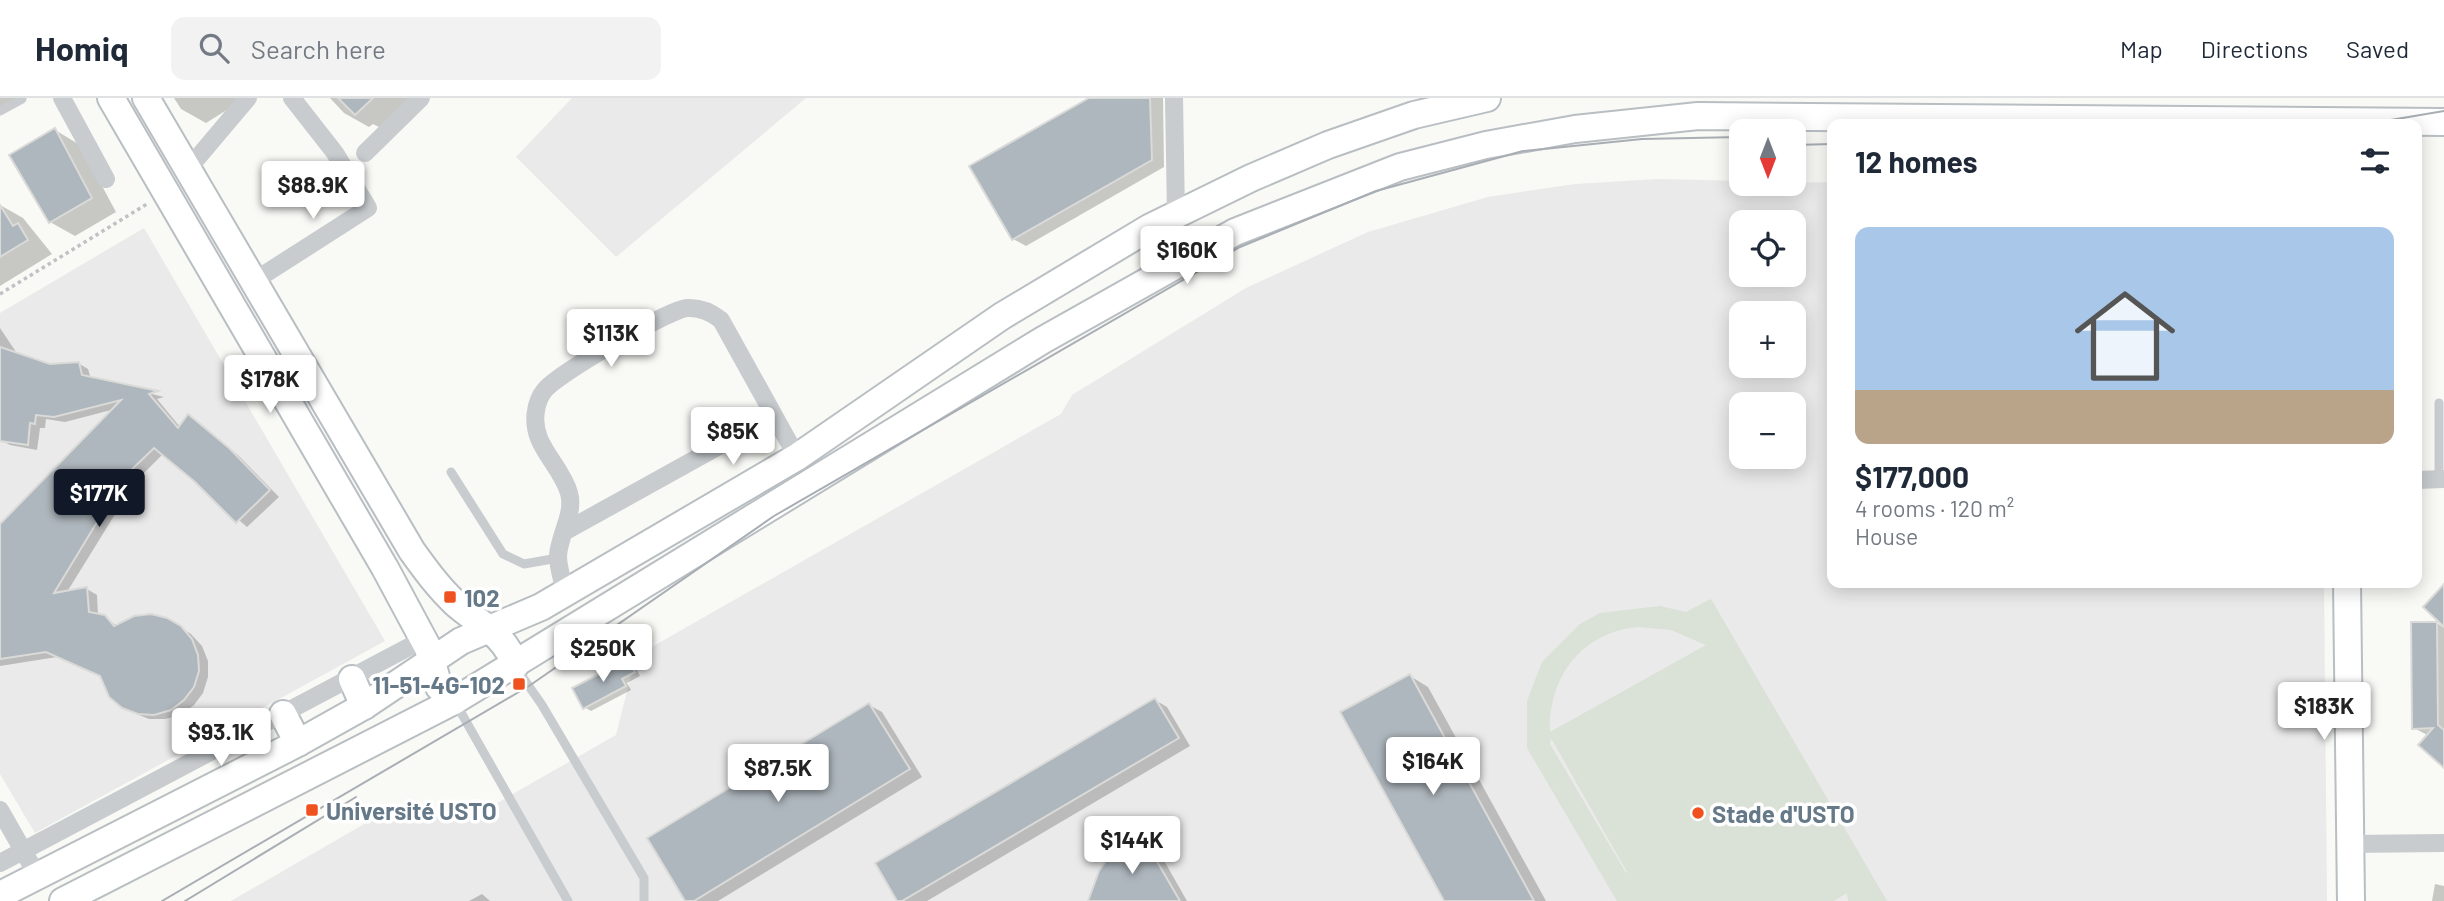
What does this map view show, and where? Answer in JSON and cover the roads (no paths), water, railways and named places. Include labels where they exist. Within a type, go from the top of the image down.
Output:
[{"type":"main road","points":[[111,98],[168,191],[385,568],[428,650],[439,687],[454,701]]},
{"type":"main road","points":[[146,98],[412,551],[443,591],[504,641],[515,666]]},
{"type":"main road","points":[[0,895],[298,743],[364,706],[428,650],[461,641],[565,593],[797,457],[1002,316],[1176,215],[1251,178],[1328,145],[1414,115],[1487,98]]},
{"type":"main road","points":[[63,901],[454,701],[1043,340],[1235,232],[1400,167],[1486,145],[1576,129],[1698,116],[2348,115],[2403,119]]},
{"type":"main road","points":[[2422,120],[2444,122]]},
{"type":"main road","points":[[385,568],[412,551]]},
{"type":"main road","points":[[2347,588],[2348,844],[2351,901]]},
{"type":"main road","points":[[352,679],[364,706]]},
{"type":"main road","points":[[283,714],[298,743]]},
{"type":"street","points":[[61,98],[106,179]]},
{"type":"street","points":[[188,169],[248,98]]},
{"type":"street","points":[[254,281],[368,208],[335,153],[292,98]]},
{"type":"street","points":[[365,153],[421,98]]},
{"type":"street","points":[[1174,98],[1176,215]]},
{"type":"street","points":[[565,593],[558,558],[571,504],[569,491],[538,440],[534,420],[536,406],[544,390],[560,377],[640,330],[678,310],[701,309],[712,313],[728,329],[797,457]]},
{"type":"street","points":[[564,532],[773,416]]},
{"type":"street","points":[[2422,480],[2442,479]]},
{"type":"street","points":[[0,863],[352,679],[428,650]]},
{"type":"street","points":[[0,810],[37,875]]},
{"type":"street","points":[[2348,844],[2444,844]]},
{"type":"lane","points":[[0,111],[22,99]]},
{"type":"lane","points":[[2439,403],[2442,479]]},
{"type":"lane","points":[[451,472],[503,554],[524,564],[558,558]]},
{"type":"lane","points":[[515,666],[542,705],[644,878],[644,901]]},
{"type":"lane","points":[[454,701],[568,901]]},
{"type":"tram line","points":[[2397,119],[2444,111]]},
{"type":"tram line","points":[[162,901],[529,686],[774,516],[1240,247],[1376,191],[1523,151],[1642,139],[1729,137]]},
{"type":"tram line","points":[[1806,145],[1827,144]]},
{"type":"tram line","points":[[185,901],[356,797]]},
{"type":"place","name":"102","points":[[450,597]]},
{"type":"place","name":"11-51-4G-102","points":[[519,684]]},
{"type":"place","name":"Université USTO","points":[[312,810]]},
{"type":"place","name":"Stade d'USTO","points":[[1698,813]]}]
